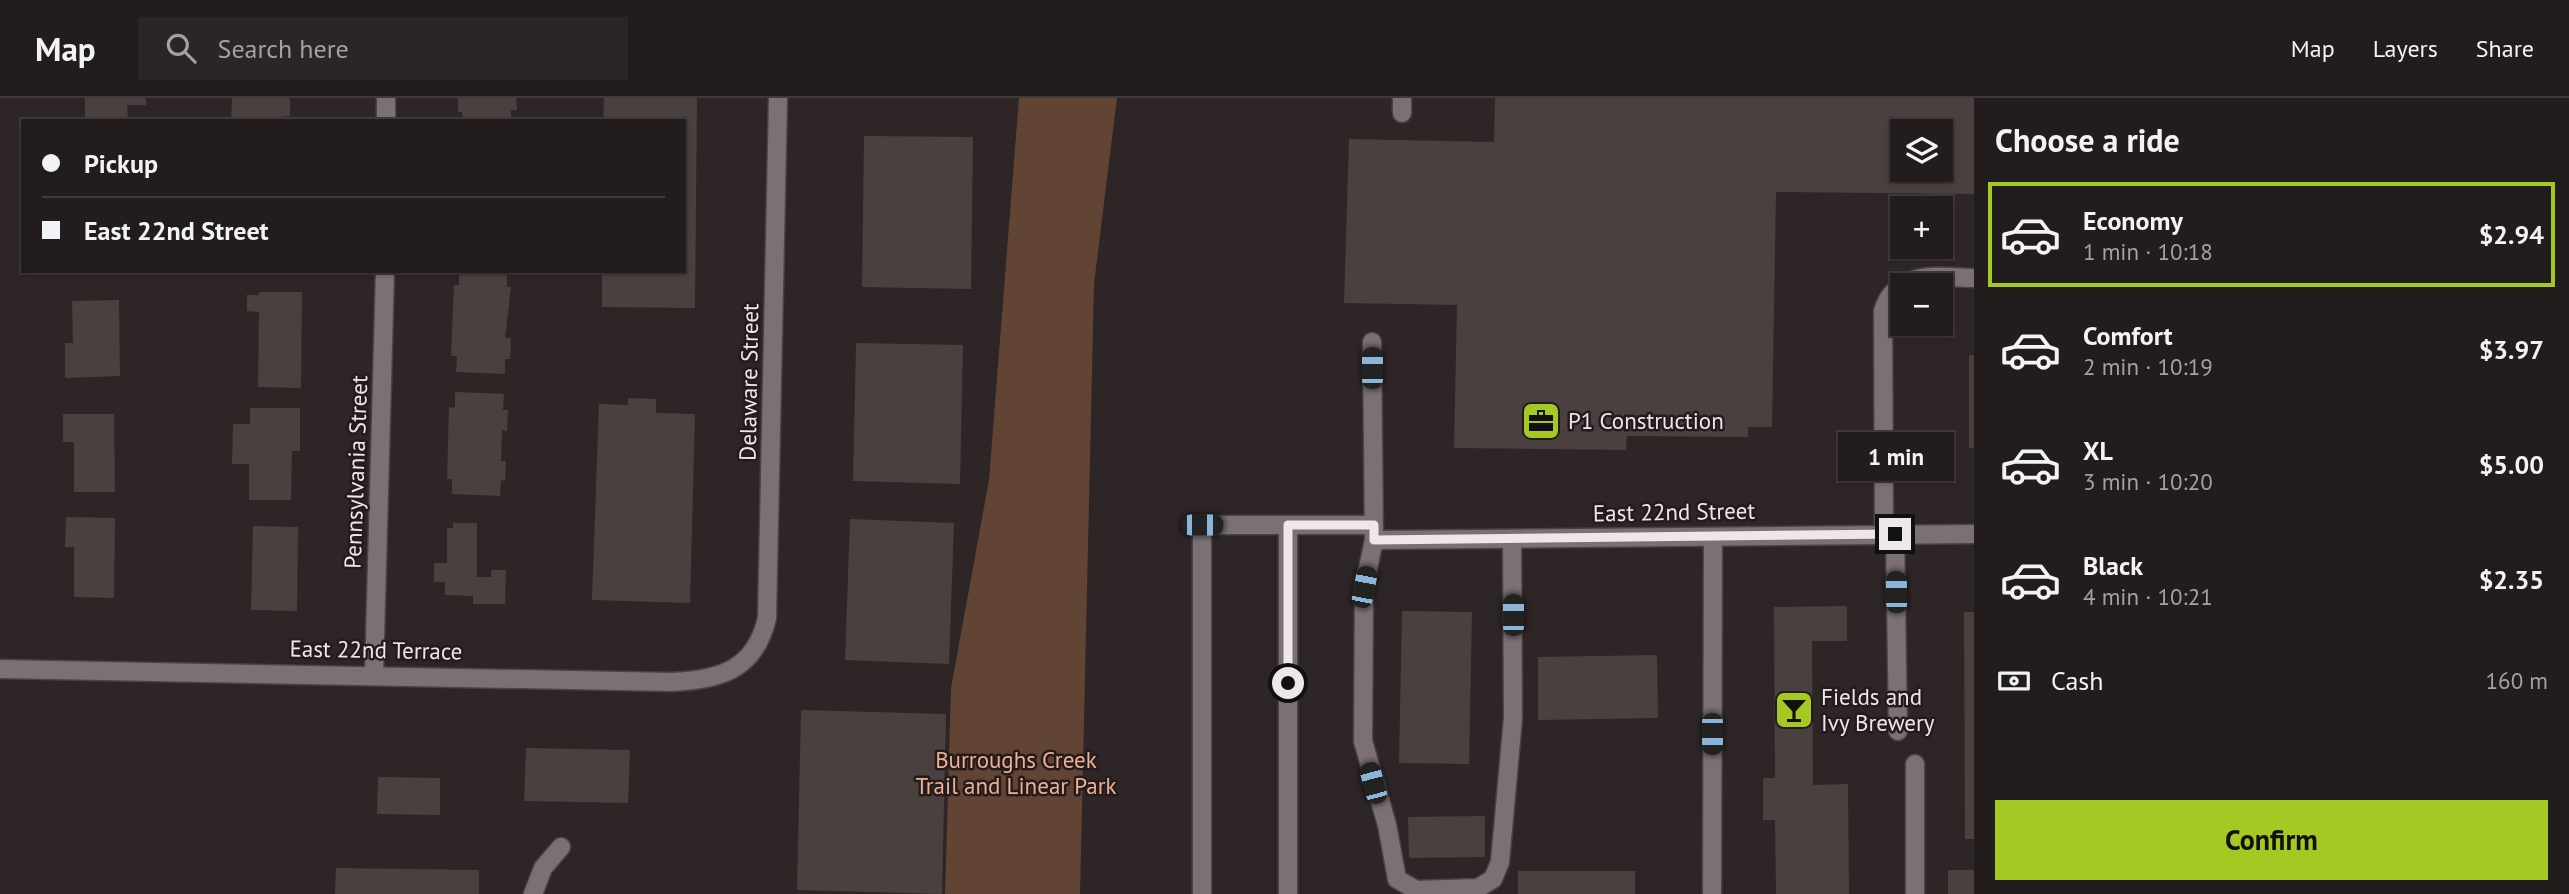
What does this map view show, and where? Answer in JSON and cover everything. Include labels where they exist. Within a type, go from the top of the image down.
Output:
[{"type":"street","points":[[386,98],[386,119]]},
{"type":"street","name":"Delaware Street","points":[[746,661],[762,639],[767,618],[778,98]]},
{"type":"street","name":"Pennsylvania Street","points":[[374,675],[385,273]]},
{"type":"street","points":[[1898,731],[1883,310],[1887,298],[1909,280],[1974,278]]},
{"type":"street","points":[[1372,342],[1374,532],[1364,587],[1363,741],[1387,825],[1397,879],[1416,890],[1478,888],[1493,879],[1500,862],[1513,718],[1512,539]]},
{"type":"street","name":"East 22nd Street","points":[[1202,894],[1202,525],[1288,525],[1512,539],[1974,534]]},
{"type":"street","points":[[1288,525],[1289,894]]},
{"type":"street","points":[[1712,894],[1713,537]]},
{"type":"street","name":"East 22nd Terrace","points":[[0,669],[693,681],[722,675],[746,661]]},
{"type":"street","points":[[1915,764],[1915,894]]},
{"type":"street","points":[[533,894],[543,867],[561,847]]},
{"type":"green space","name":"Burroughs Creek Trail and Linear Park","points":[[1019,98],[1117,98],[1094,284],[1080,894],[945,894],[951,688],[989,480]]},
{"type":"building","points":[[85,98],[146,98],[146,105],[127,105],[128,119],[85,119]]},
{"type":"building","points":[[232,98],[290,98],[290,116],[231,119]]},
{"type":"building","points":[[458,98],[516,98],[517,110],[511,110],[511,119],[463,119],[462,112],[458,112]]},
{"type":"building","points":[[604,98],[697,98],[695,308],[602,307],[602,273],[686,273],[686,119],[603,119]]},
{"type":"building","points":[[1495,98],[1974,98],[1974,194],[1776,192],[1772,427],[1748,427],[1748,437],[1627,436],[1626,450],[1454,448],[1457,305],[1344,303],[1349,139],[1494,142]]},
{"type":"building","points":[[864,136],[973,137],[971,289],[862,287]]},
{"type":"building","points":[[459,273],[507,273],[507,287],[511,287],[505,338],[511,338],[510,359],[505,359],[505,374],[456,372],[457,356],[451,356],[454,285],[459,285]]},
{"type":"building","points":[[259,292],[302,292],[301,388],[258,387],[259,312],[247,311],[247,295],[259,295]]},
{"type":"building","points":[[119,300],[120,376],[65,378],[65,343],[73,343],[72,301]]},
{"type":"building","points":[[856,343],[963,345],[960,484],[853,481]]},
{"type":"building","points":[[1969,355],[1974,355],[1974,448],[1969,448]]},
{"type":"building","points":[[455,392],[504,394],[503,410],[508,410],[507,431],[502,430],[501,461],[506,461],[505,481],[501,480],[500,496],[452,494],[452,479],[447,479],[449,407],[455,408]]},
{"type":"building","points":[[628,398],[656,399],[656,413],[695,414],[690,603],[592,600],[599,404],[628,405]]},
{"type":"building","points":[[250,408],[300,408],[300,451],[292,451],[291,500],[249,500],[249,464],[232,464],[233,424],[250,424]]},
{"type":"building","points":[[63,414],[114,414],[115,492],[74,492],[74,442],[63,442]]},
{"type":"building","points":[[66,517],[115,518],[114,598],[74,597],[74,547],[65,547]]},
{"type":"building","points":[[850,519],[954,523],[949,664],[845,660]]},
{"type":"building","points":[[453,523],[477,523],[477,577],[491,577],[491,570],[506,570],[505,604],[473,604],[473,596],[445,595],[445,582],[434,582],[434,563],[447,563],[447,528],[453,528]]},
{"type":"building","points":[[253,526],[298,527],[297,611],[251,610]]},
{"type":"building","name":"Fields and Ivy Brewery","points":[[1847,606],[1847,641],[1812,641],[1813,785],[1848,784],[1849,894],[1776,894],[1775,820],[1763,820],[1763,778],[1775,778],[1774,607]]},
{"type":"building","points":[[1402,611],[1472,612],[1469,764],[1399,763]]},
{"type":"building","points":[[1964,612],[1974,612],[1974,839],[1965,839]]},
{"type":"building","points":[[1657,655],[1658,718],[1538,720],[1538,657]]},
{"type":"building","points":[[801,710],[946,714],[942,894],[797,890]]},
{"type":"building","points":[[526,748],[630,750],[628,803],[524,801]]},
{"type":"building","points":[[378,777],[440,778],[440,815],[377,814]]},
{"type":"building","points":[[1485,816],[1485,857],[1409,858],[1408,817]]},
{"type":"building","points":[[336,868],[479,870],[479,894],[335,894]]},
{"type":"building","points":[[1948,870],[1974,870],[1974,894],[1948,894]]},
{"type":"building","points":[[1518,871],[1635,871],[1635,894],[1518,894]]},
{"type":"place","name":"P1 Construction","points":[[1541,421]]},
{"type":"place","name":"Fields and Ivy Brewery","points":[[1794,710]]},
{"type":"route","points":[[1288,683],[1288,525],[1374,525],[1374,540],[1895,534]]}]
